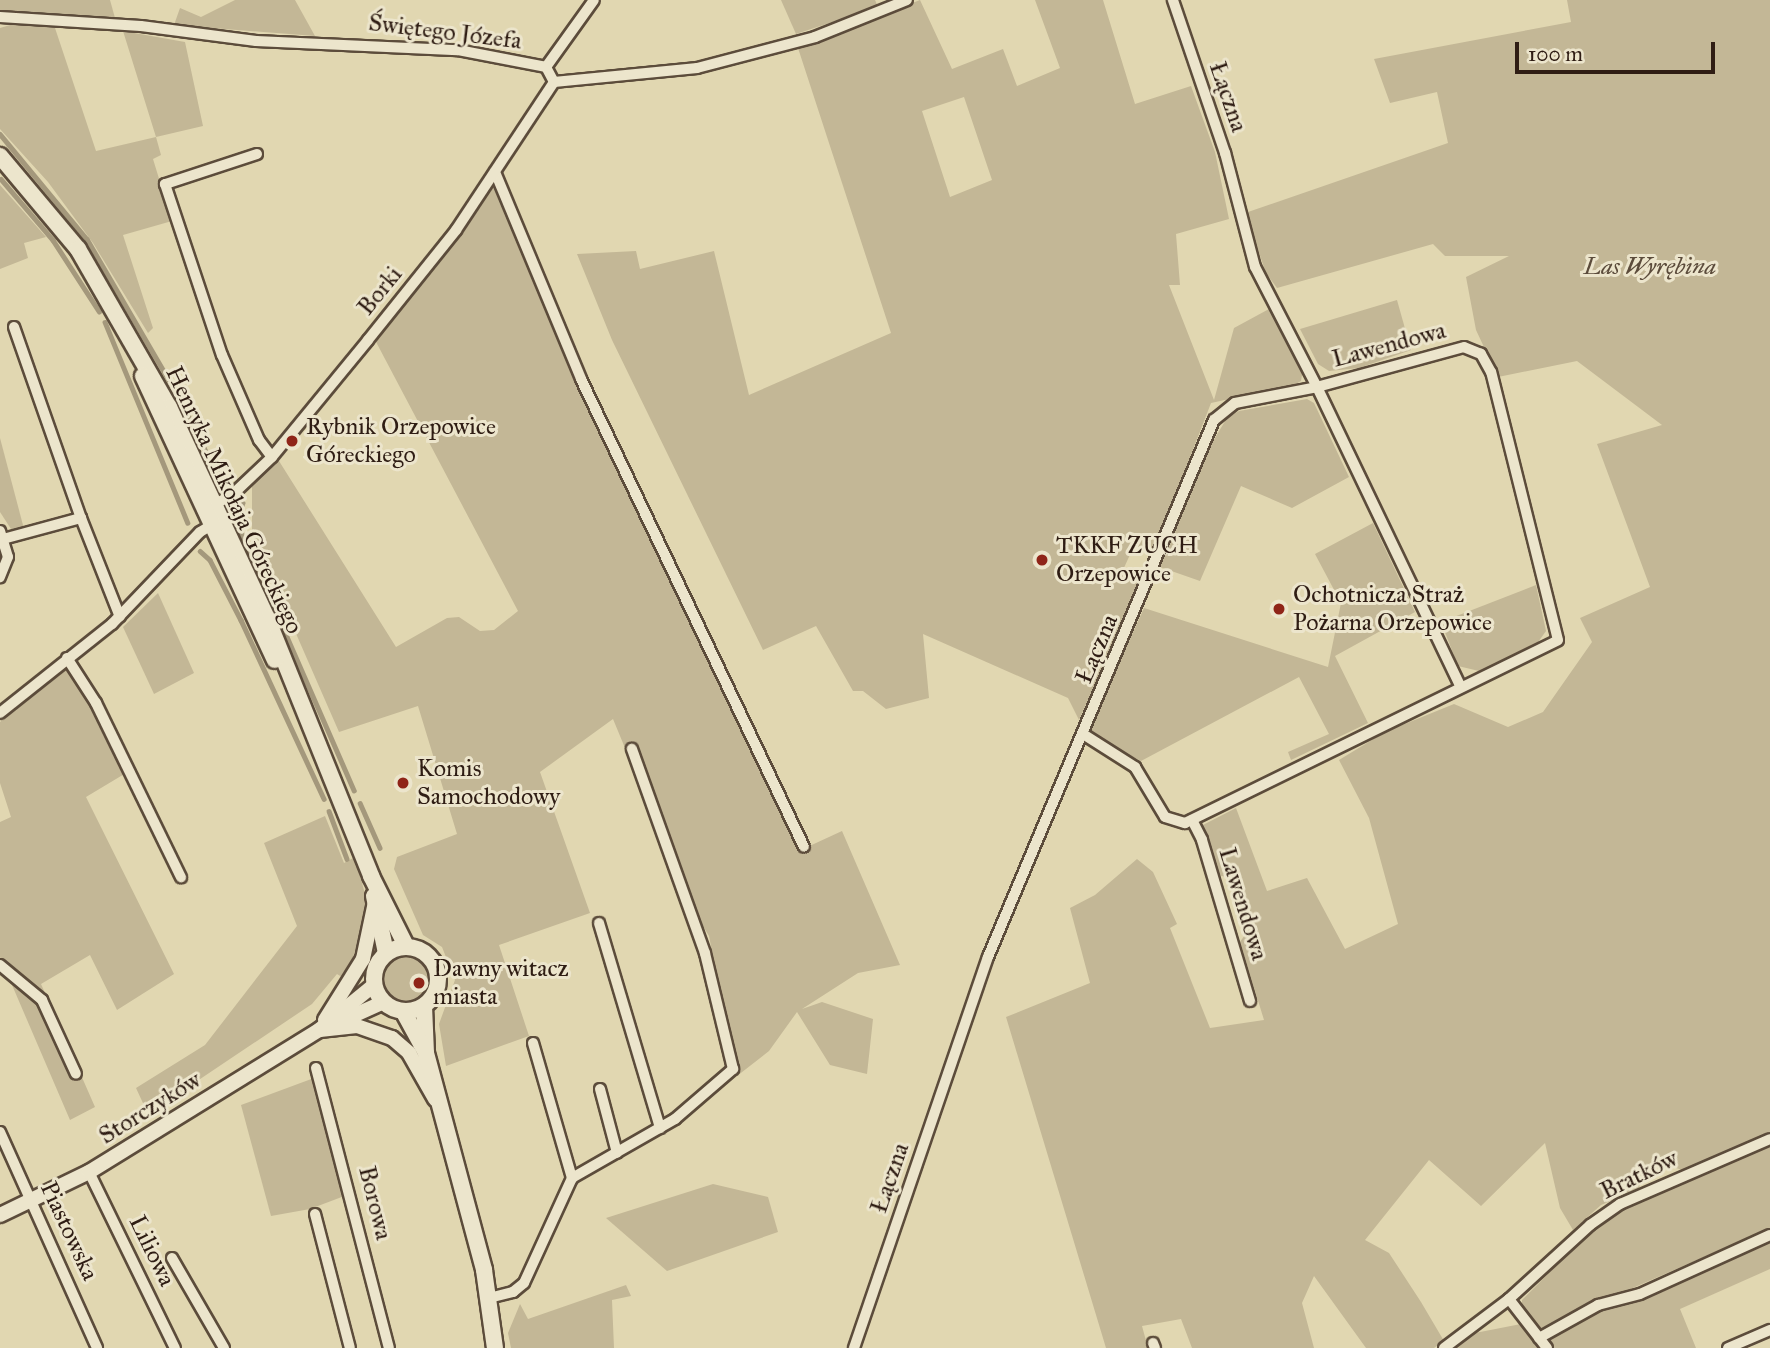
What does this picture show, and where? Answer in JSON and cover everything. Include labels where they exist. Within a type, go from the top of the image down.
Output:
[{"type":"main road","name":"Henryka Mikołaja Góreckiego","points":[[0,156],[74,244],[129,338],[212,515],[254,621],[291,685],[371,876],[406,946]]},
{"type":"main road","name":"Henryka Mikołaja Góreckiego","points":[[371,876],[386,953]]},
{"type":"main road","points":[[426,1053],[402,1011],[384,1002],[374,985],[376,967],[386,953],[406,946],[425,952],[436,967],[438,986],[424,1006],[426,1053],[489,1298],[495,1348]]},
{"type":"main road","points":[[402,1011],[424,1006]]},
{"type":"street","points":[[546,67],[594,0]]},
{"type":"street","points":[[554,82],[697,68],[815,37],[907,0]]},
{"type":"street","name":"Łączna","points":[[854,1348],[988,957],[1217,415],[1235,403],[1317,387],[1255,267],[1225,153],[1173,0]]},
{"type":"street","name":"Świętego Józefa","points":[[0,17],[141,26],[256,41],[418,46],[546,67],[554,82]]},
{"type":"street","name":"Borki","points":[[0,713],[120,617],[212,515],[272,457],[456,230],[554,82]]},
{"type":"street","points":[[257,154],[165,184],[222,355],[259,440],[272,457]]},
{"type":"street","points":[[495,172],[581,379],[804,847]]},
{"type":"street","points":[[14,327],[81,518],[120,617]]},
{"type":"street","name":"Lawendowa","points":[[1250,1002],[1202,840],[1192,820],[1460,685],[1558,640],[1488,364],[1477,351],[1455,348],[1317,387],[1460,685]]},
{"type":"street","points":[[0,577],[8,562],[2,535],[81,518]]},
{"type":"street","points":[[67,658],[96,703],[181,877]]},
{"type":"street","points":[[1083,734],[1141,773],[1166,817],[1179,824],[1192,820]]},
{"type":"street","points":[[489,1298],[513,1292],[524,1283],[572,1178],[675,1119],[733,1069],[705,953],[632,749]]},
{"type":"street","points":[[319,1030],[363,959],[375,901]]},
{"type":"street","points":[[598,923],[660,1128]]},
{"type":"street","points":[[0,965],[42,1000],[76,1074]]},
{"type":"street","name":"Storczyków","points":[[0,1215],[89,1172],[319,1030],[374,985]]},
{"type":"street","name":"Storczyków","points":[[319,1030],[384,1002]]},
{"type":"street","points":[[319,1030],[358,1026],[393,1038],[409,1053],[441,1110]]},
{"type":"street","points":[[533,1043],[572,1178]]},
{"type":"street","name":"Borowa","points":[[316,1068],[389,1348]]},
{"type":"street","points":[[600,1089],[617,1153]]},
{"type":"street","name":"Piastowska","points":[[0,1132],[97,1348]]},
{"type":"street","name":"Bratków","points":[[1444,1348],[1509,1299],[1590,1225],[1620,1204],[1770,1139]]},
{"type":"street","name":"Liliowa","points":[[89,1172],[175,1348]]},
{"type":"street","points":[[315,1214],[350,1348]]},
{"type":"street","points":[[1539,1338],[1598,1305],[1640,1294],[1770,1235]]},
{"type":"street","points":[[172,1258],[224,1348]]},
{"type":"street","points":[[1509,1299],[1547,1348]]},
{"type":"street","points":[[1728,1348],[1770,1330]]},
{"type":"green space","points":[[0,0],[110,0],[115,18],[0,12]]},
{"type":"green space","points":[[235,0],[295,0],[315,36],[174,25],[180,8],[201,17]]},
{"type":"green space","points":[[781,0],[875,0],[878,7],[796,34]]},
{"type":"green space","points":[[920,0],[952,69],[1003,49],[1017,86],[1060,68],[1035,0],[1103,0],[1135,104],[1191,86],[1215,152],[1229,219],[1176,234],[1180,285],[1169,285],[1214,400],[1234,328],[1269,309],[1303,369],[1301,381],[1294,385],[1211,403],[1154,551],[1133,548],[1123,570],[1143,578],[1079,720],[1068,698],[923,634],[929,698],[886,709],[863,691],[853,691],[816,626],[763,650],[612,340],[577,254],[636,251],[640,269],[714,251],[749,395],[891,333],[798,48]],"holes":[[[964,97],[992,180],[950,197],[922,111]]]},
{"type":"green space","name":"Las Wyrębina","points":[[1567,0],[1770,0],[1770,1132],[1682,1170],[1659,1162],[1647,1168],[1638,1190],[1601,1205],[1573,1230],[1560,1208],[1545,1143],[1481,1206],[1429,1160],[1365,1240],[1389,1253],[1421,1302],[1444,1341],[1434,1348],[1366,1348],[1314,1276],[1302,1303],[1314,1348],[1192,1348],[1181,1319],[1142,1326],[1148,1348],[1106,1348],[1006,1017],[1090,983],[1070,908],[1095,895],[1137,859],[1153,872],[1177,924],[1170,928],[1210,1028],[1264,1020],[1240,942],[1251,926],[1236,879],[1217,875],[1201,826],[1236,808],[1267,891],[1307,878],[1345,949],[1398,924],[1369,818],[1339,760],[1385,732],[1454,704],[1508,727],[1543,712],[1592,642],[1580,618],[1650,587],[1597,444],[1662,425],[1577,361],[1498,377],[1476,330],[1466,277],[1509,256],[1445,256],[1433,244],[1277,288],[1266,273],[1248,221],[1248,212],[1448,143],[1437,92],[1390,103],[1374,59],[1571,22]]},
{"type":"green space","points":[[17,23],[55,28],[96,151],[156,137],[161,155],[153,159],[172,221],[123,235],[153,328],[148,333],[93,243],[48,182],[0,129],[0,28]]},
{"type":"green space","points":[[123,31],[185,42],[203,126],[156,137]]},
{"type":"green space","points":[[495,182],[573,374],[803,849],[842,831],[900,965],[858,973],[802,1009],[822,1002],[873,1019],[867,1074],[830,1065],[797,1012],[769,1051],[737,1076],[709,936],[692,908],[639,748],[632,744],[625,748],[613,719],[540,772],[590,913],[499,945],[529,1036],[446,1066],[439,1024],[455,980],[442,947],[423,935],[394,869],[397,857],[457,834],[418,706],[339,732],[252,533],[252,485],[279,461],[396,647],[447,618],[459,617],[480,631],[494,630],[518,611],[375,340],[462,234],[461,228]]},
{"type":"green space","points":[[0,185],[46,237],[24,243],[28,258],[0,269]]},
{"type":"green space","points":[[1397,300],[1411,350],[1359,368],[1329,371],[1318,364],[1300,329]]},
{"type":"green space","points":[[1307,399],[1314,403],[1349,477],[1292,508],[1241,486],[1200,581],[1160,567],[1210,446],[1227,418],[1239,411]]},
{"type":"green space","points":[[0,438],[24,529],[13,532],[0,512]]},
{"type":"green space","points":[[1373,523],[1415,612],[1335,656],[1368,723],[1291,760],[1288,752],[1329,734],[1299,677],[1141,761],[1087,733],[1144,608],[1328,667],[1341,603],[1315,554]]},
{"type":"green space","points":[[1536,585],[1546,631],[1536,645],[1479,671],[1458,666],[1441,622]]},
{"type":"green space","points":[[158,593],[194,673],[154,694],[123,627]]},
{"type":"green space","points":[[67,664],[126,773],[86,797],[174,974],[117,1010],[90,955],[41,984],[95,1107],[70,1120],[0,957],[0,822],[11,817],[0,783],[0,722]]},
{"type":"green space","points":[[325,816],[344,863],[355,857],[365,894],[365,923],[345,979],[337,974],[312,1004],[148,1114],[136,1088],[205,1045],[297,926],[264,843]]},
{"type":"green space","points":[[406,957],[421,964],[428,979],[421,994],[406,1001],[391,994],[384,979],[391,964]]},
{"type":"green space","points":[[314,1078],[347,1195],[310,1209],[271,1216],[241,1105]]},
{"type":"green space","points":[[1770,1146],[1770,1228],[1539,1329],[1522,1308],[1522,1300],[1612,1210]]},
{"type":"green space","points":[[713,1184],[768,1197],[778,1232],[667,1271],[606,1218]]},
{"type":"green space","points":[[1770,1239],[1770,1269],[1680,1309],[1696,1348],[1553,1348],[1547,1338],[1600,1308]]},
{"type":"green space","points":[[626,1285],[631,1296],[612,1300],[614,1348],[511,1348],[508,1333],[520,1304],[528,1319]]},
{"type":"green space","points":[[1521,1324],[1540,1348],[1455,1348],[1475,1333]]},
{"type":"waterway","points":[[0,134],[87,239],[180,399],[216,472],[231,478]]},
{"type":"waterway","points":[[1,179],[53,240],[99,311]]},
{"type":"waterway","points":[[105,322],[188,523]]},
{"type":"waterway","points":[[243,503],[236,520],[354,790]]},
{"type":"waterway","points":[[200,551],[210,560],[241,620],[324,799]]},
{"type":"waterway","points":[[360,803],[380,848]]},
{"type":"waterway","points":[[329,811],[347,859]]},
{"type":"place","name":"Rybnik Orzepowice Góreckiego","points":[[292,441]]},
{"type":"place","name":"TKKF ZUCH Orzepowice","points":[[1042,560]]},
{"type":"place","name":"Ochotnicza Straż Pożarna Orzepowice","points":[[1279,609]]},
{"type":"place","name":"Komis Samochodowy","points":[[403,783]]},
{"type":"place","name":"Dawny witacz miasta","points":[[419,983]]}]
